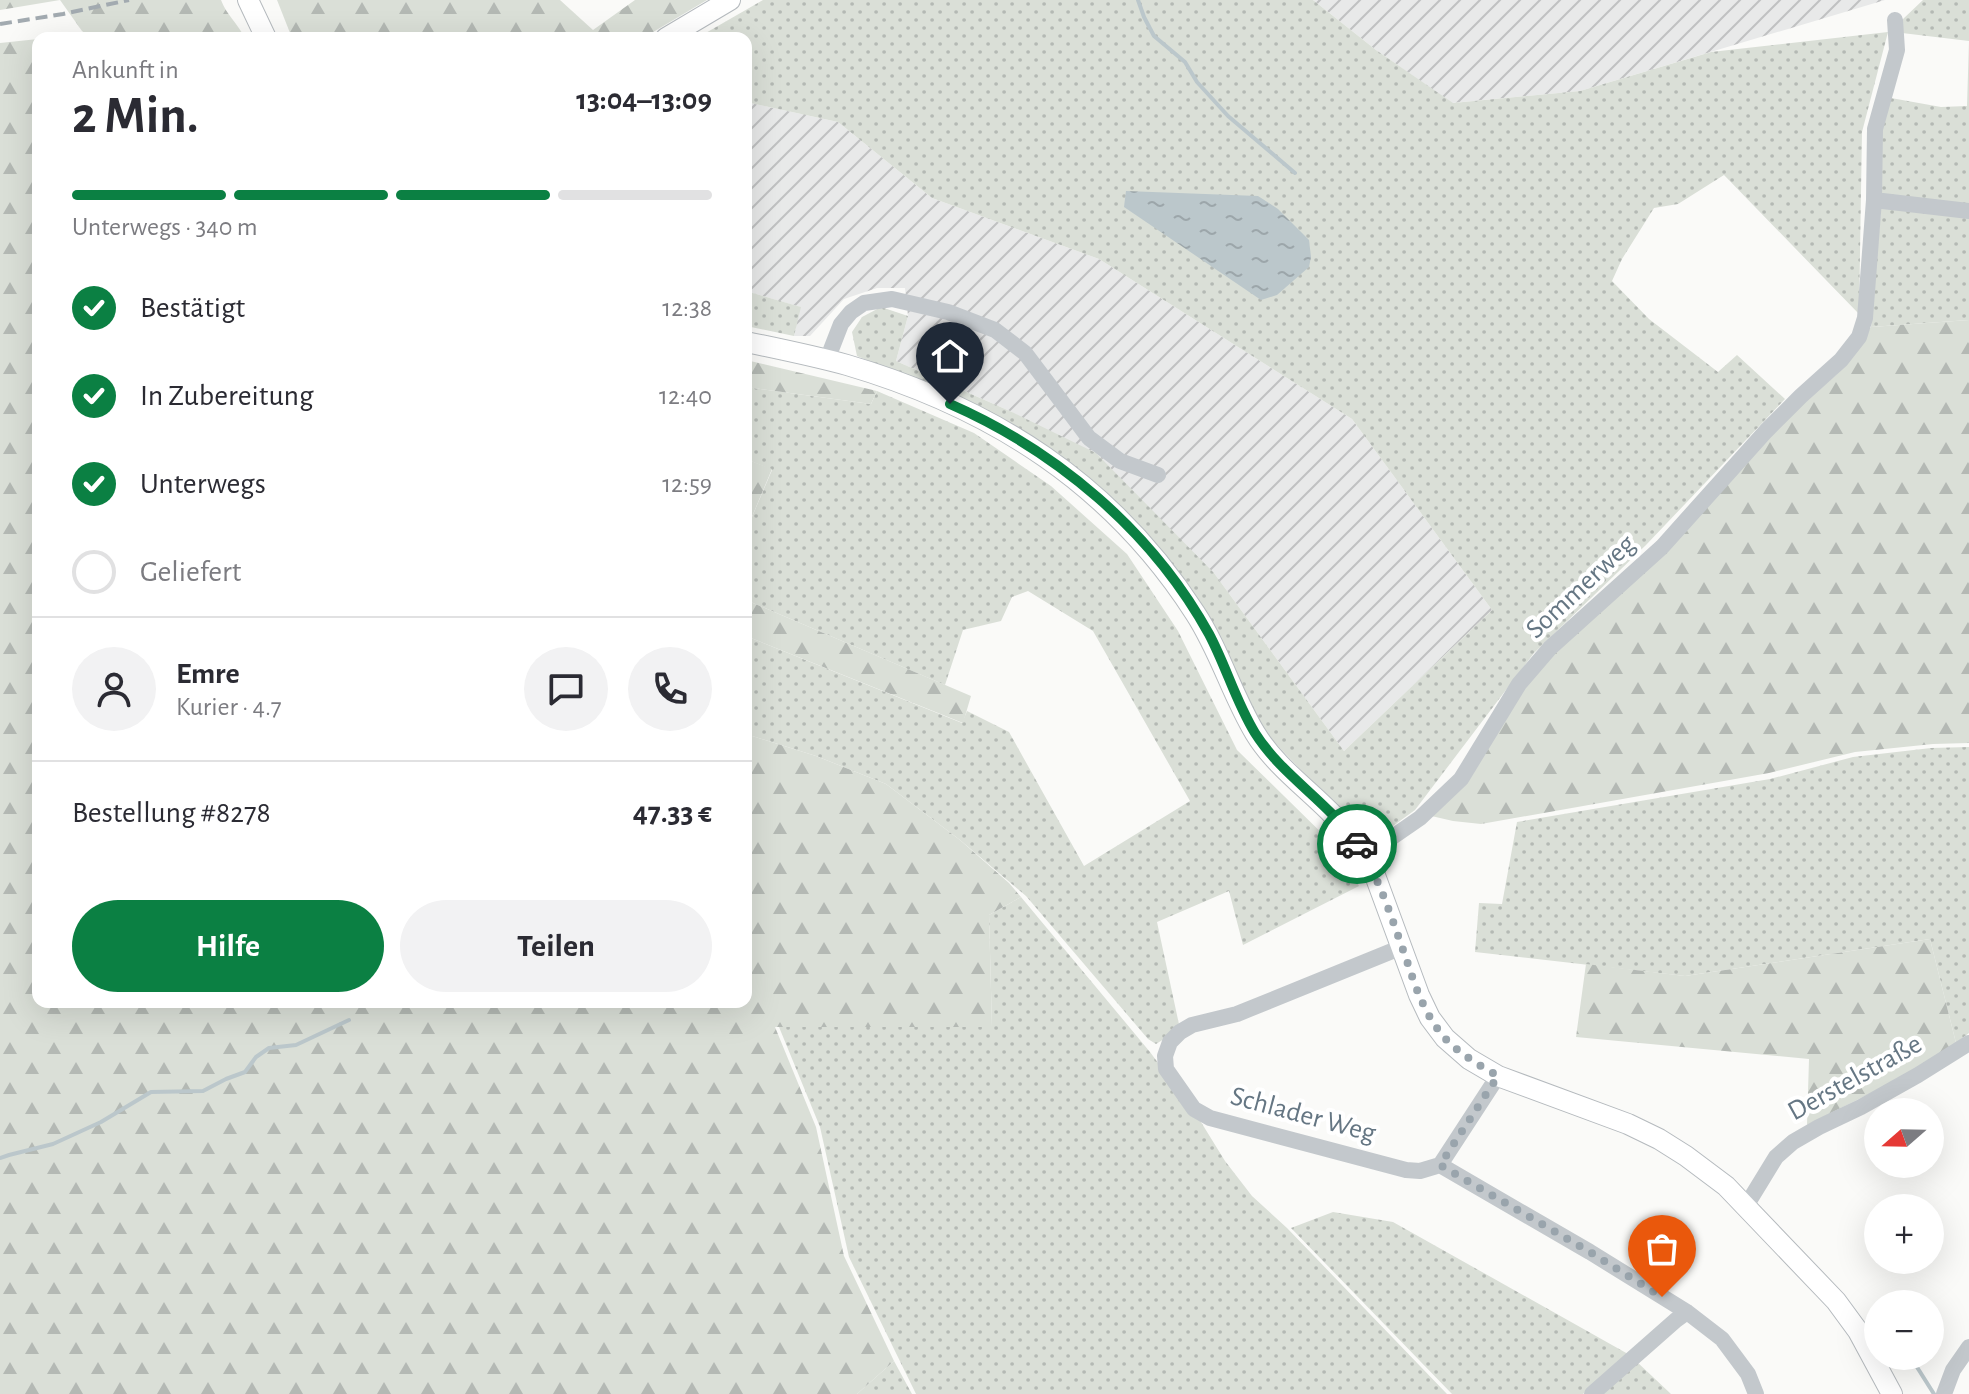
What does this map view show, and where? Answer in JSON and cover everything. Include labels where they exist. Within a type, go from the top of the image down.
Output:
[{"type":"main road","points":[[676,32],[730,0]]},
{"type":"main road","points":[[248,1],[263,32]]},
{"type":"main road","points":[[752,343],[866,372],[978,416],[1021,439],[1102,502],[1138,537],[1194,610],[1216,649],[1254,732],[1265,748],[1337,818],[1365,856],[1419,995],[1430,1018],[1445,1038],[1469,1059],[1498,1076],[1628,1124],[1659,1139],[1726,1186],[1836,1301],[1858,1331],[1892,1394]]},
{"type":"street","name":"Sommerweg","points":[[1365,856],[1420,818],[1461,779],[1519,684],[1550,648],[1662,547],[1766,431],[1841,360],[1859,337],[1865,318],[1874,200],[1875,129],[1897,50],[1895,20]]},
{"type":"street","points":[[1874,200],[1969,211]]},
{"type":"street","points":[[827,360],[841,324],[864,303],[892,299],[948,312],[995,330],[1025,353],[1089,438],[1120,461],[1158,475]]},
{"type":"street","name":"Schlader Weg","points":[[1402,947],[1237,1014],[1192,1025],[1170,1042],[1165,1056],[1166,1069],[1194,1109],[1210,1118],[1406,1170],[1420,1171],[1440,1165]]},
{"type":"street","name":"Derstelstraße","points":[[1746,1206],[1776,1157],[1793,1142],[1873,1101],[1969,1043]]},
{"type":"street","points":[[1498,1076],[1440,1165],[1687,1312],[1722,1339],[1748,1374],[1756,1394]]},
{"type":"street","points":[[1592,1394],[1687,1312]]},
{"type":"street","points":[[1944,1394],[1961,1372],[1969,1347]]},
{"type":"shaded area","points":[[1313,0],[1885,0],[1580,91],[1452,103],[1376,50]]},
{"type":"shaded area","points":[[752,103],[838,122],[932,198],[1099,259],[1352,419],[1492,610],[1344,751],[1214,573],[1012,412],[896,361],[908,316],[905,288],[877,288],[844,299],[810,336],[794,336],[800,307],[752,293]]},
{"type":"green space","points":[[0,0],[60,0],[0,10]]},
{"type":"green space","points":[[60,0],[221,0],[241,32],[83,32]]},
{"type":"green space","points":[[277,0],[560,0],[593,30],[635,0],[707,0],[653,32],[290,32]]},
{"type":"green space","points":[[763,0],[1313,0],[1376,50],[1453,103],[1580,91],[1711,52],[1888,32],[1862,132],[1859,314],[1724,175],[1678,204],[1654,208],[1612,281],[1649,319],[1718,372],[1737,355],[1785,399],[1646,545],[1534,653],[1415,810],[1368,844],[1339,809],[1269,737],[1142,529],[970,403],[857,356],[852,332],[862,317],[881,307],[908,316],[896,361],[1096,453],[1214,573],[1344,751],[1492,610],[1352,419],[1099,259],[932,198],[838,122],[752,103],[752,32],[707,32]]},
{"type":"green space","points":[[1923,0],[1969,0],[1969,41],[1902,33],[1903,19]]},
{"type":"green space","points":[[32,40],[32,1008],[752,1008],[752,736],[816,756],[886,784],[960,840],[1021,897],[989,915],[992,1027],[775,1027],[816,1127],[844,1256],[894,1361],[857,1394],[0,1394],[0,43]]},
{"type":"green space","points":[[1969,41],[1969,205],[1880,195],[1882,128],[1891,98],[1941,107],[1967,106]]},
{"type":"green space","points":[[1881,208],[1969,217],[1969,320],[1871,327]]},
{"type":"green space","points":[[752,293],[801,307],[794,336],[752,327]]},
{"type":"green space","points":[[1969,320],[1969,743],[1855,752],[1769,773],[1481,824],[1427,815],[1536,669],[1767,433],[1836,375],[1871,327]]},
{"type":"green space","points":[[752,361],[877,391],[871,404],[752,388]]},
{"type":"green space","points":[[752,388],[871,404],[877,391],[974,433],[1051,486],[1127,554],[1178,631],[1237,750],[1340,851],[1359,886],[1243,945],[1229,891],[1157,922],[1180,1029],[1156,1044],[1148,1039],[1026,896],[960,840],[886,784],[816,756],[752,736],[752,638],[962,723],[967,711],[1009,732],[1084,866],[1190,801],[1093,631],[1028,591],[1012,597],[1001,621],[963,630],[945,685],[752,603],[752,517],[772,470],[752,462]]},
{"type":"green space","points":[[752,461],[772,469],[752,517]]},
{"type":"green space","points":[[752,603],[971,696],[963,723],[752,638]]},
{"type":"green space","points":[[1969,747],[1969,1033],[1956,1043],[1930,939],[1685,976],[1475,952],[1479,903],[1502,904],[1517,822],[1770,779],[1853,757]]},
{"type":"green space","points":[[1021,897],[1150,1052],[1252,1196],[1287,1228],[1447,1394],[916,1394],[849,1257],[820,1127],[779,1027],[992,1027],[989,915]]},
{"type":"green space","points":[[1930,939],[1956,1043],[1895,1081],[1807,1125],[1809,1059],[1576,1037],[1586,964],[1685,976]]},
{"type":"green space","points":[[1333,1212],[1393,1222],[1628,1354],[1583,1394],[1452,1394],[1291,1228]]},
{"type":"green space","points":[[894,1361],[912,1394],[857,1394]]},
{"type":"green space","points":[[1636,1361],[1671,1394],[1600,1394]]},
{"type":"water","points":[[1126,191],[1258,196],[1278,209],[1309,240],[1309,267],[1277,295],[1261,300],[1124,207]]},
{"type":"waterway","points":[[1138,0],[1154,36],[1185,62],[1197,82],[1228,116],[1295,173]]},
{"type":"waterway","points":[[0,1158],[53,1144],[101,1122],[151,1092],[203,1091],[245,1072],[256,1057],[269,1048],[296,1045],[349,1020]]},
{"type":"waterway","points":[[1919,1370],[1934,1394]]},
{"type":"railway","points":[[0,24],[129,0]]},
{"type":"way so far","points":[[1357,844],[1373,870],[1430,1018],[1445,1038],[1469,1059],[1498,1076],[1440,1165],[1662,1297]]},
{"type":"route","points":[[950,404],[1021,439],[1068,473],[1138,537],[1180,590],[1208,633],[1248,721],[1265,748],[1337,818],[1357,844]]}]
